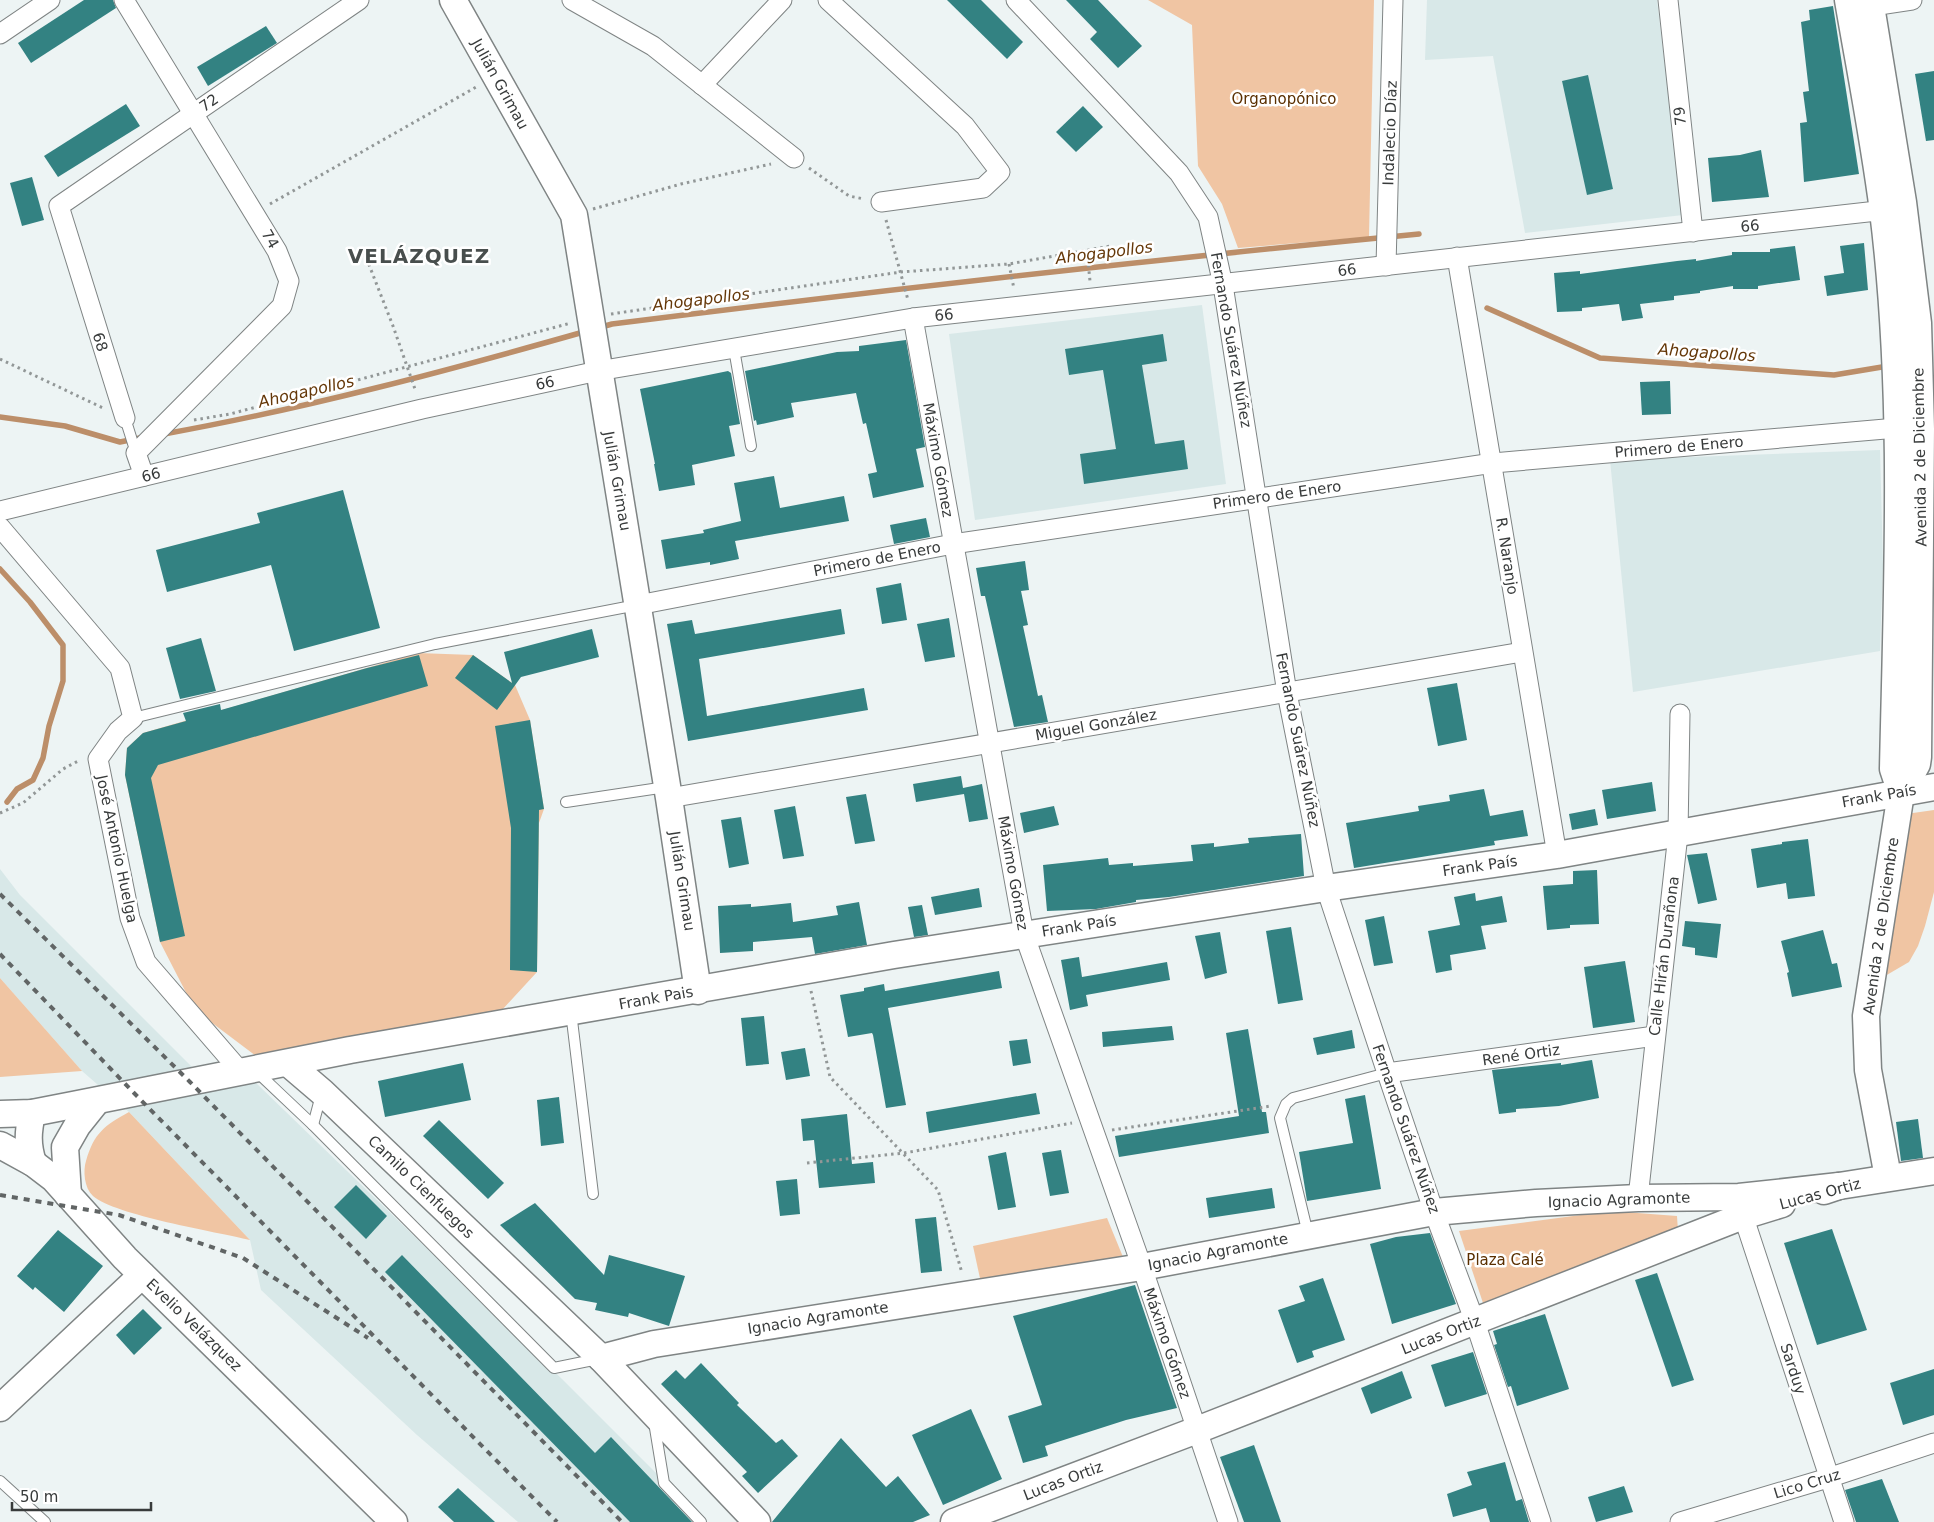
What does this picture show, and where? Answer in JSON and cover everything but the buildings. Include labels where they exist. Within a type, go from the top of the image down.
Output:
[{"type":"main road","name":"Julián Grimau","points":[[453,0],[574,215],[638,605],[698,991]]},
{"type":"main road","name":"Avenida 2 de Diciembre","points":[[1860,4],[1893,210],[1918,323],[1903,776],[1866,1016],[1868,1070],[1888,1177]]},
{"type":"main road","name":"Avenida 2 de Diciembre","points":[[1893,210],[1893,328],[1914,423]]},
{"type":"main road","points":[[1903,776],[1923,778],[1934,787]]},
{"type":"main road","name":"Frank País","points":[[1024,934],[1557,855],[1678,834],[1868,797],[1903,776]]},
{"type":"main road","name":"Frank Pais","points":[[288,1063],[350,1050],[1024,934]]},
{"type":"main road","points":[[322,1092],[334,1063],[350,1050]]},
{"type":"main road","points":[[0,1114],[32,1113],[288,1063]]},
{"type":"main road","name":"Camilo Cienfuegos","points":[[288,1063],[322,1092],[601,1358],[757,1522]]},
{"type":"main road","points":[[68,1195],[65,1147],[77,1126],[97,1101]]},
{"type":"main road","points":[[32,1113],[27,1134],[27,1146],[33,1163]]},
{"type":"main road","name":"Evelio Velázquez","points":[[0,1145],[33,1163],[54,1178],[142,1275],[390,1521]]},
{"type":"main road","name":"Lucas Ortiz","points":[[954,1522],[1474,1322],[1741,1207],[1839,1186],[1934,1171]]},
{"type":"main road","name":"Ignacio Agramonte","points":[[601,1358],[654,1344],[1142,1267],[1434,1212],[1536,1203],[1638,1198],[1741,1207]]},
{"type":"main road","points":[[0,1408],[142,1275]]},
{"type":"street","points":[[0,34],[50,0]]},
{"type":"street","name":"74","points":[[124,0],[195,113],[277,251],[289,281],[282,306],[136,452]]},
{"type":"street","name":"72","points":[[59,206],[359,0]]},
{"type":"street","points":[[572,0],[653,46],[794,158]]},
{"type":"street","points":[[702,85],[782,0]]},
{"type":"street","points":[[828,0],[964,126],[1000,172],[982,188],[881,202]]},
{"type":"street","name":"Fernando Suárez Núñez","points":[[1016,0],[1179,173],[1208,217],[1223,285],[1258,497],[1287,692],[1326,888],[1434,1212],[1474,1322],[1541,1522]]},
{"type":"street","name":"Indalecio Díaz","points":[[1386,266],[1393,0]]},
{"type":"street","name":"79","points":[[1668,0],[1693,232]]},
{"type":"street","points":[[1860,4],[1912,0]]},
{"type":"street","name":"68","points":[[59,206],[125,418]]},
{"type":"street","name":"66","points":[[0,511],[422,409],[597,359],[734,348],[911,312],[1223,285],[1456,257],[1893,210]]},
{"type":"street","name":"R. Naranjo","points":[[1456,257],[1557,855]]},
{"type":"street","name":"Máximo Gómez","points":[[911,312],[1024,934],[1142,1267],[1228,1522]]},
{"type":"street","name":"Primero de Enero","points":[[638,605],[953,544],[1492,463],[1914,423]]},
{"type":"street","name":"68","points":[[136,452],[144,476]]},
{"type":"street","points":[[0,527],[120,668],[133,718]]},
{"type":"street","name":"Miguel González","points":[[668,793],[990,743],[1522,652]]},
{"type":"street","name":"Calle Hirán Durañona","points":[[1638,1198],[1678,834],[1680,714]]},
{"type":"street","name":"José Antonio Huelga","points":[[133,718],[118,731],[98,759],[130,918],[146,962],[247,1071]]},
{"type":"street","name":"René Ortiz","points":[[1387,1073],[1655,1036]]},
{"type":"street","name":"Sarduy","points":[[1741,1207],[1828,1478],[1844,1522]]},
{"type":"street","name":"Lico Cruz","points":[[1680,1522],[1828,1478],[1934,1443]]},
{"type":"lane","points":[[734,348],[752,446]]},
{"type":"lane","name":"68","points":[[125,418],[136,452]]},
{"type":"lane","points":[[133,718],[435,644],[638,605]]},
{"type":"lane","points":[[566,802],[668,793]]},
{"type":"lane","points":[[571,1012],[594,1194]]},
{"type":"lane","points":[[247,1071],[313,1125],[554,1368],[601,1358]]},
{"type":"lane","points":[[1308,1235],[1280,1118],[1286,1104],[1293,1098],[1387,1073]]},
{"type":"lane","points":[[313,1125],[322,1092]]},
{"type":"lane","points":[[652,1412],[664,1483],[701,1522]]},
{"type":"lane","points":[[0,1481],[45,1522]]},
{"type":"path","points":[[254,213],[496,76]]},
{"type":"path","points":[[574,215],[681,184],[794,158],[849,196],[881,202],[911,312]]},
{"type":"path","points":[[364,252],[412,381]]},
{"type":"path","points":[[1087,252],[1089,270]]},
{"type":"path","points":[[1009,264],[1012,278]]},
{"type":"path","points":[[0,359],[125,418]]},
{"type":"path","points":[[0,813],[23,803],[63,769],[78,760],[98,759]]},
{"type":"path","points":[[806,971],[830,1077],[938,1190],[968,1295]]},
{"type":"path","points":[[807,1163],[904,1153],[1092,1126],[1286,1104]]},
{"type":"shaded area","points":[[1427,0],[1657,0],[1683,215],[1525,233],[1493,56],[1425,60]]},
{"type":"shaded area","points":[[1202,305],[1226,484],[975,520],[949,334]]},
{"type":"shaded area","points":[[1880,450],[1883,565],[1880,651],[1633,692],[1610,460]]},
{"type":"shaded area","points":[[0,869],[20,895],[213,1088],[253,1080],[562,1379],[705,1522],[518,1522],[417,1435],[261,1290],[250,1240],[129,1112],[82,1071],[0,978]]},
{"type":"green space","name":"Organopónico","points":[[1148,0],[1374,0],[1369,237],[1238,248],[1222,204],[1198,166],[1192,25]]},
{"type":"green space","points":[[418,653],[473,655],[515,685],[530,720],[544,809],[539,823],[537,972],[491,1022],[260,1059],[195,1010],[160,942],[125,775],[127,748],[143,733]]},
{"type":"green space","points":[[1934,810],[1934,892],[1925,926],[1918,946],[1909,962],[1885,976],[1906,814]]},
{"type":"green space","points":[[0,978],[82,1071],[0,1077]]},
{"type":"green space","points":[[129,1112],[250,1240],[191,1228],[122,1210],[104,1203],[90,1193],[86,1184],[85,1174],[85,1165],[89,1151],[97,1137],[107,1126]]},
{"type":"green space","name":"Plaza Calé","points":[[1611,1211],[1677,1216],[1678,1231],[1484,1306],[1459,1231]]},
{"type":"green space","points":[[1107,1218],[1123,1257],[981,1283],[973,1246]]},
{"type":"waterway","name":"Ahogapollos","points":[[598,328],[612,324],[915,287],[1419,234]]},
{"type":"waterway","name":"Ahogapollos","points":[[1487,308],[1600,358],[1834,375],[1888,366]]},
{"type":"waterway","name":"Ahogapollos","points":[[164,434],[324,401],[587,331]]},
{"type":"waterway","name":"Ahogapollos","points":[[0,417],[65,426],[120,442],[145,437]]},
{"type":"waterway","points":[[0,569],[30,602],[63,645],[63,681],[49,726],[43,758],[33,780],[17,789],[7,802]]},
{"type":"railway","points":[[0,894],[190,1082],[622,1522]]},
{"type":"railway","points":[[0,954],[134,1093],[557,1522]]},
{"type":"railway","points":[[0,1195],[119,1215],[243,1258],[368,1338]]},
{"type":"district","name":"VELÁZQUEZ","points":[[419,256]]}]
